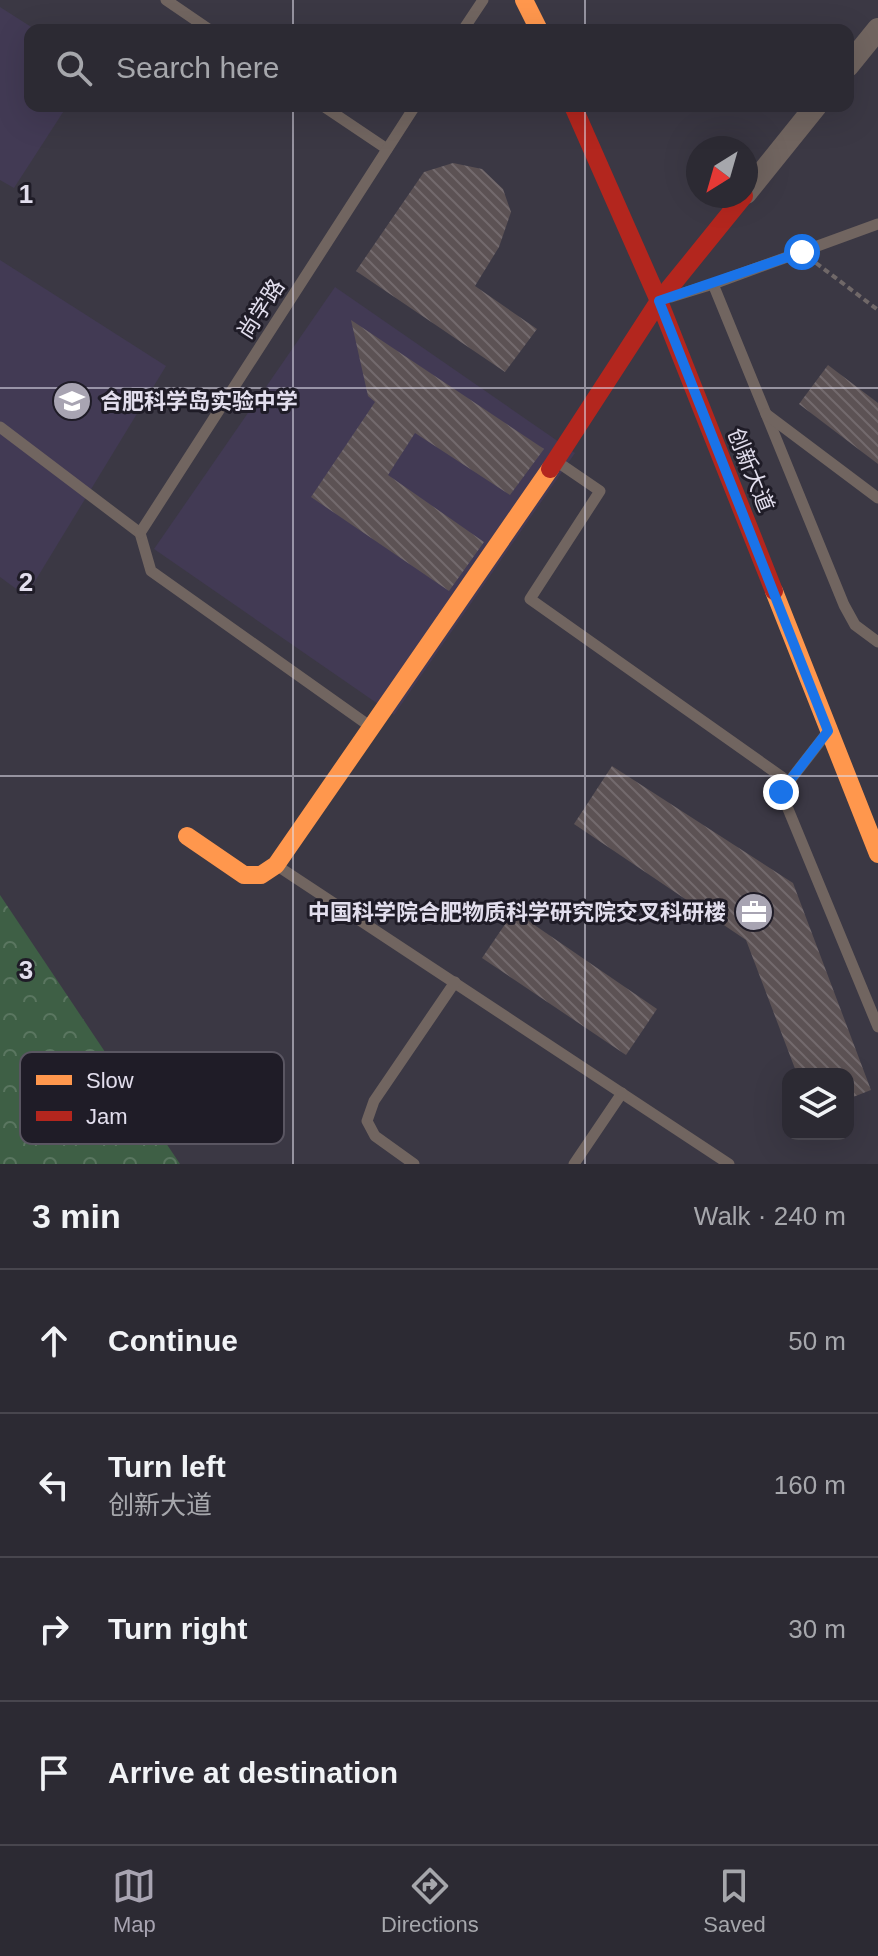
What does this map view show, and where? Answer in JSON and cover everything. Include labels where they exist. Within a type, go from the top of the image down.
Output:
[{"type":"street","points":[[524,0],[536,24]]},
{"type":"street","points":[[854,59],[878,29]]},
{"type":"street","name":"创新大道","points":[[576,112],[659,301],[878,854]]},
{"type":"street","points":[[758,178],[811,112]]},
{"type":"street","points":[[187,836],[244,875],[261,875],[276,865],[555,461],[659,301],[734,208]]},
{"type":"lane","points":[[166,0],[182,5],[203,24]]},
{"type":"lane","points":[[467,24],[483,0]]},
{"type":"lane","points":[[332,112],[387,149]]},
{"type":"lane","name":"尚学路","points":[[140,533],[411,112]]},
{"type":"lane","points":[[659,301],[878,224]]},
{"type":"lane","points":[[713,284],[844,605],[855,625],[878,642]]},
{"type":"lane","points":[[766,414],[878,498]]},
{"type":"lane","points":[[0,427],[140,533],[151,571],[371,727]]},
{"type":"lane","points":[[555,461],[600,491],[530,599],[789,782]]},
{"type":"lane","points":[[828,731],[781,792],[878,1027]]},
{"type":"lane","points":[[276,865],[729,1164]]},
{"type":"lane","points":[[414,1164],[375,1136],[367,1121],[374,1101],[455,982]]},
{"type":"lane","points":[[574,1164],[622,1093]]},
{"type":"path","points":[[802,252],[878,310]]},
{"type":"shaded area","points":[[0,7],[27,24],[24,24],[24,112],[63,112],[14,188],[0,180]]},
{"type":"shaded area","name":"合肥科学岛实验中学","points":[[0,260],[166,366],[26,596],[0,577]]},
{"type":"shaded area","points":[[335,287],[575,453],[394,715],[154,549]]},
{"type":"green space","points":[[0,895],[105,1052],[20,1052],[20,1144],[167,1144],[180,1164],[0,1164]]},
{"type":"building","points":[[453,163],[482,169],[503,189],[511,212],[499,247],[475,286],[537,329],[505,372],[356,271],[424,172]]},
{"type":"building","points":[[351,320],[544,449],[510,495],[415,433],[388,475],[484,542],[449,591],[311,497],[375,402],[368,396]]},
{"type":"building","points":[[828,365],[878,403],[878,464],[799,404]]},
{"type":"building","name":"中国科学院合肥物质科学研究院交叉科研楼","points":[[612,766],[793,883],[871,1090],[854,1097],[854,1068],[795,1068],[746,940],[574,824]]},
{"type":"building","points":[[514,911],[657,1009],[626,1055],[482,958]]},
{"type":"traffic: slow","points":[[524,0],[536,24]]},
{"type":"traffic: slow","points":[[187,836],[244,875],[261,875],[276,865],[550,469]]},
{"type":"traffic: slow","points":[[774,591],[878,854]]},
{"type":"traffic: jam","points":[[576,112],[659,301],[774,591]]},
{"type":"traffic: jam","points":[[550,469],[659,301],[734,208]]},
{"type":"place","name":"合肥科学岛实验中学","points":[[72,401]]},
{"type":"place","name":"中国科学院合肥物质科学研究院交叉科研楼","points":[[754,912]]},
{"type":"route","points":[[781,792],[828,731],[659,301],[802,252]]}]
